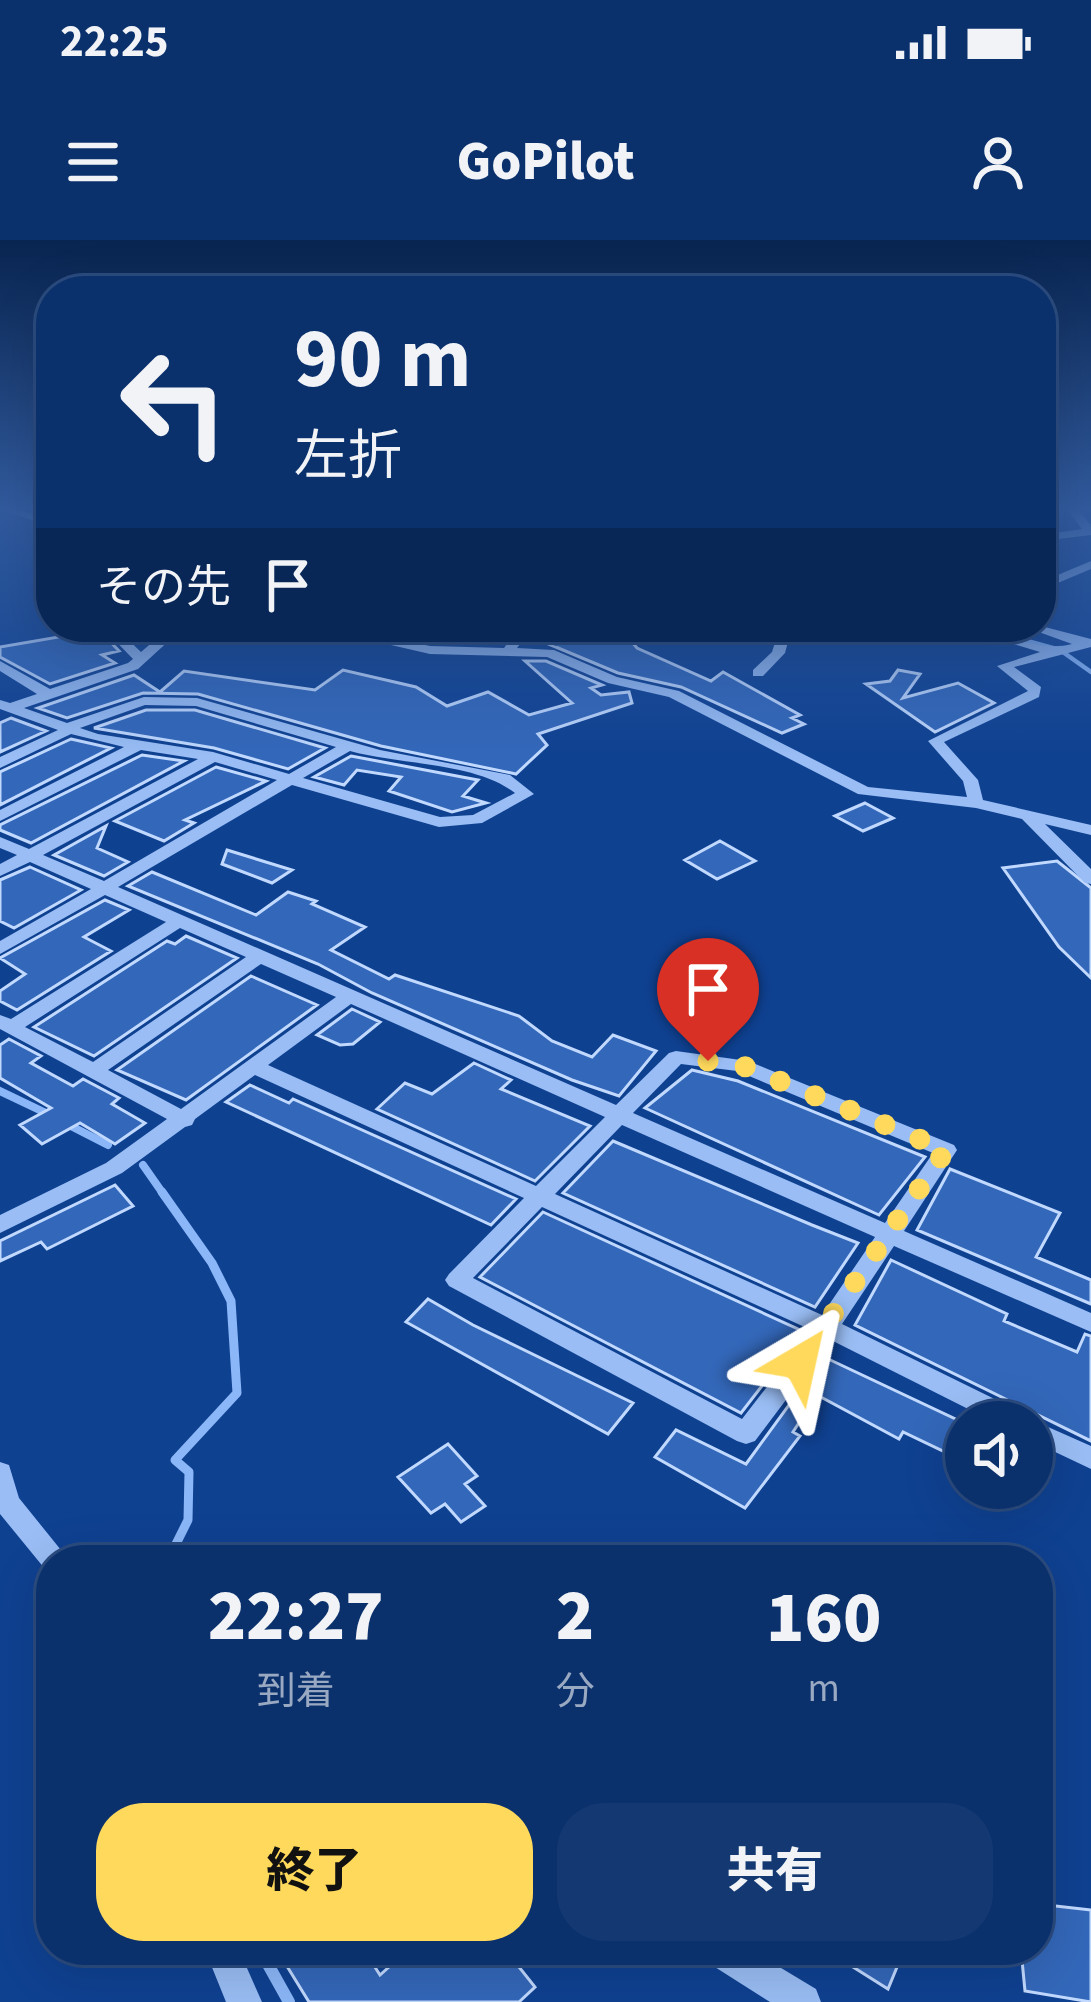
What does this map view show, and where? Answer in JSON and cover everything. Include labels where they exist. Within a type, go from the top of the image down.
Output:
[{"type":"street","points":[[123,642],[141,660]]},
{"type":"street","points":[[4,708],[141,660],[161,642]]},
{"type":"street","points":[[393,642],[430,650],[550,653],[614,680],[674,694],[864,791],[976,803],[1091,830]]},
{"type":"street","points":[[509,651],[515,642]]},
{"type":"street","points":[[758,673],[778,653],[782,642]]},
{"type":"street","points":[[1040,642],[1071,648],[1091,664]]},
{"type":"street","points":[[976,803],[970,780],[935,741],[1034,694],[1036,690],[1004,666],[1071,648]]},
{"type":"street","points":[[0,664],[46,693]]},
{"type":"street","points":[[0,763],[68,729],[144,701],[197,702],[349,745],[493,774],[526,794],[515,804],[458,824],[213,757],[68,729],[4,708]]},
{"type":"street","points":[[0,816],[140,745]]},
{"type":"street","points":[[0,949],[349,745]]},
{"type":"street","points":[[0,871],[213,757]]},
{"type":"street","points":[[1028,816],[1091,879]]},
{"type":"street","points":[[0,842],[1091,1323]]},
{"type":"street","points":[[6,1024],[179,921]]},
{"type":"street","points":[[94,1070],[260,956]]},
{"type":"street","points":[[0,1225],[114,1168],[351,995]]},
{"type":"street","points":[[6,1024],[185,1120]]},
{"type":"street","points":[[676,1057],[741,1065],[946,1150],[885,1234],[827,1328],[746,1432],[457,1280],[540,1195],[676,1057]]},
{"type":"street","points":[[256,1067],[827,1328],[975,1401]]},
{"type":"street","points":[[1053,1439],[1091,1458]]},
{"type":"street","points":[[0,1473],[7,1503],[42,1545]]},
{"type":"street","points":[[228,1965],[244,2002]]},
{"type":"street","points":[[743,1965],[803,2002]]},
{"type":"building","points":[[36,641],[110,642],[119,651],[102,655],[115,663],[50,684],[0,657],[0,647]]},
{"type":"building","points":[[632,642],[711,681],[723,672],[800,715],[792,718],[804,724],[782,733],[681,687],[618,673],[551,645]]},
{"type":"building","points":[[525,661],[546,661],[602,685],[591,688],[601,695],[629,692],[632,703],[538,734],[547,745],[516,774],[381,746],[198,694],[143,693],[67,718],[38,708],[134,675],[160,692],[184,671],[315,690],[343,670],[416,687],[447,706],[488,692],[529,715],[572,703]]},
{"type":"building","points":[[898,670],[920,674],[903,698],[958,683],[994,703],[935,732],[866,684],[890,681]]},
{"type":"building","points":[[146,710],[195,710],[325,748],[288,769],[214,748],[94,728]]},
{"type":"building","points":[[11,718],[46,731],[0,752],[0,723]]},
{"type":"building","points":[[71,739],[111,748],[0,805],[0,772]]},
{"type":"building","points":[[142,755],[184,761],[31,843],[0,830],[0,825]]},
{"type":"building","points":[[351,756],[478,780],[463,796],[486,803],[452,812],[389,791],[401,777],[357,770],[344,785],[314,777]]},
{"type":"building","points":[[216,767],[266,781],[185,820],[194,823],[164,841],[115,821]]},
{"type":"building","points":[[865,803],[893,818],[863,831],[835,816]]},
{"type":"building","points":[[106,826],[97,848],[128,862],[104,876],[54,855]]},
{"type":"building","points":[[720,841],[755,861],[717,879],[685,860]]},
{"type":"building","points":[[227,850],[292,870],[272,883],[222,864]]},
{"type":"building","points":[[1057,861],[1091,888],[1091,978],[1059,947],[1003,868]]},
{"type":"building","points":[[30,867],[81,890],[14,928],[0,921],[0,880]]},
{"type":"building","points":[[152,872],[256,915],[288,892],[316,901],[312,904],[365,927],[331,950],[389,979],[395,975],[519,1016],[552,1041],[592,1057],[613,1035],[656,1051],[619,1096],[572,1080],[372,993],[318,964],[128,886]]},
{"type":"building","points":[[105,900],[129,910],[84,937],[111,951],[17,1010],[0,1001],[0,991],[25,974],[0,958]]},
{"type":"building","points":[[186,936],[237,958],[94,1056],[34,1027],[167,941],[175,944]]},
{"type":"building","points":[[251,976],[317,1005],[186,1100],[117,1070]]},
{"type":"building","points":[[352,1009],[380,1022],[353,1044],[340,1045],[317,1035]]},
{"type":"building","points":[[9,1039],[41,1056],[31,1063],[73,1086],[83,1079],[119,1098],[112,1104],[145,1123],[115,1144],[80,1123],[42,1144],[20,1125],[51,1108],[0,1078],[0,1045]]},
{"type":"building","points":[[474,1063],[511,1080],[501,1089],[590,1126],[535,1181],[377,1109],[405,1083],[432,1094]]},
{"type":"building","points":[[692,1070],[738,1081],[925,1157],[879,1215],[645,1108]]},
{"type":"building","points":[[250,1085],[289,1103],[293,1099],[516,1199],[491,1225],[226,1102]]},
{"type":"building","points":[[613,1141],[858,1243],[815,1307],[563,1193]]},
{"type":"building","points":[[950,1169],[1060,1213],[1036,1257],[1091,1280],[1091,1304],[917,1230]]},
{"type":"building","points":[[115,1185],[133,1206],[47,1249],[41,1242],[0,1261],[0,1241]]},
{"type":"building","points":[[543,1212],[800,1330],[799,1338],[741,1413],[480,1277]]},
{"type":"building","points":[[891,1260],[1007,1314],[1004,1321],[1077,1352],[1085,1334],[1091,1336],[1091,1441],[1053,1422],[1053,1401],[1010,1401],[855,1325]]},
{"type":"building","points":[[428,1299],[633,1403],[608,1434],[406,1322]]},
{"type":"building","points":[[824,1357],[945,1414],[945,1452],[903,1432],[899,1439],[817,1395],[793,1432],[800,1436],[745,1508],[655,1457],[676,1430],[746,1464]]},
{"type":"building","points":[[448,1444],[477,1476],[465,1484],[485,1506],[461,1522],[445,1504],[431,1513],[398,1477]]},
{"type":"building","points":[[1053,1906],[1091,1910],[1091,2002],[1025,1991],[1022,1965],[1053,1965]]},
{"type":"building","points":[[286,1965],[374,1965],[380,1975],[391,1965],[517,1965],[535,1987],[519,2002],[309,2002]]},
{"type":"building","points":[[850,1965],[898,1965],[888,1989]]},
{"type":"waterway","points":[[1031,642],[1060,650],[1091,672]]},
{"type":"waterway","points":[[0,1091],[48,1114]]},
{"type":"waterway","points":[[67,1124],[108,1145]]},
{"type":"waterway","points":[[143,1165],[164,1195]]},
{"type":"waterway","points":[[162,1192],[212,1263],[231,1301],[237,1393],[175,1460],[189,1472],[188,1520],[176,1545]]},
{"type":"waterway","points":[[268,1965],[289,2002]]},
{"type":"route","points":[[708,1061],[741,1065],[946,1150],[800,1362]]}]
